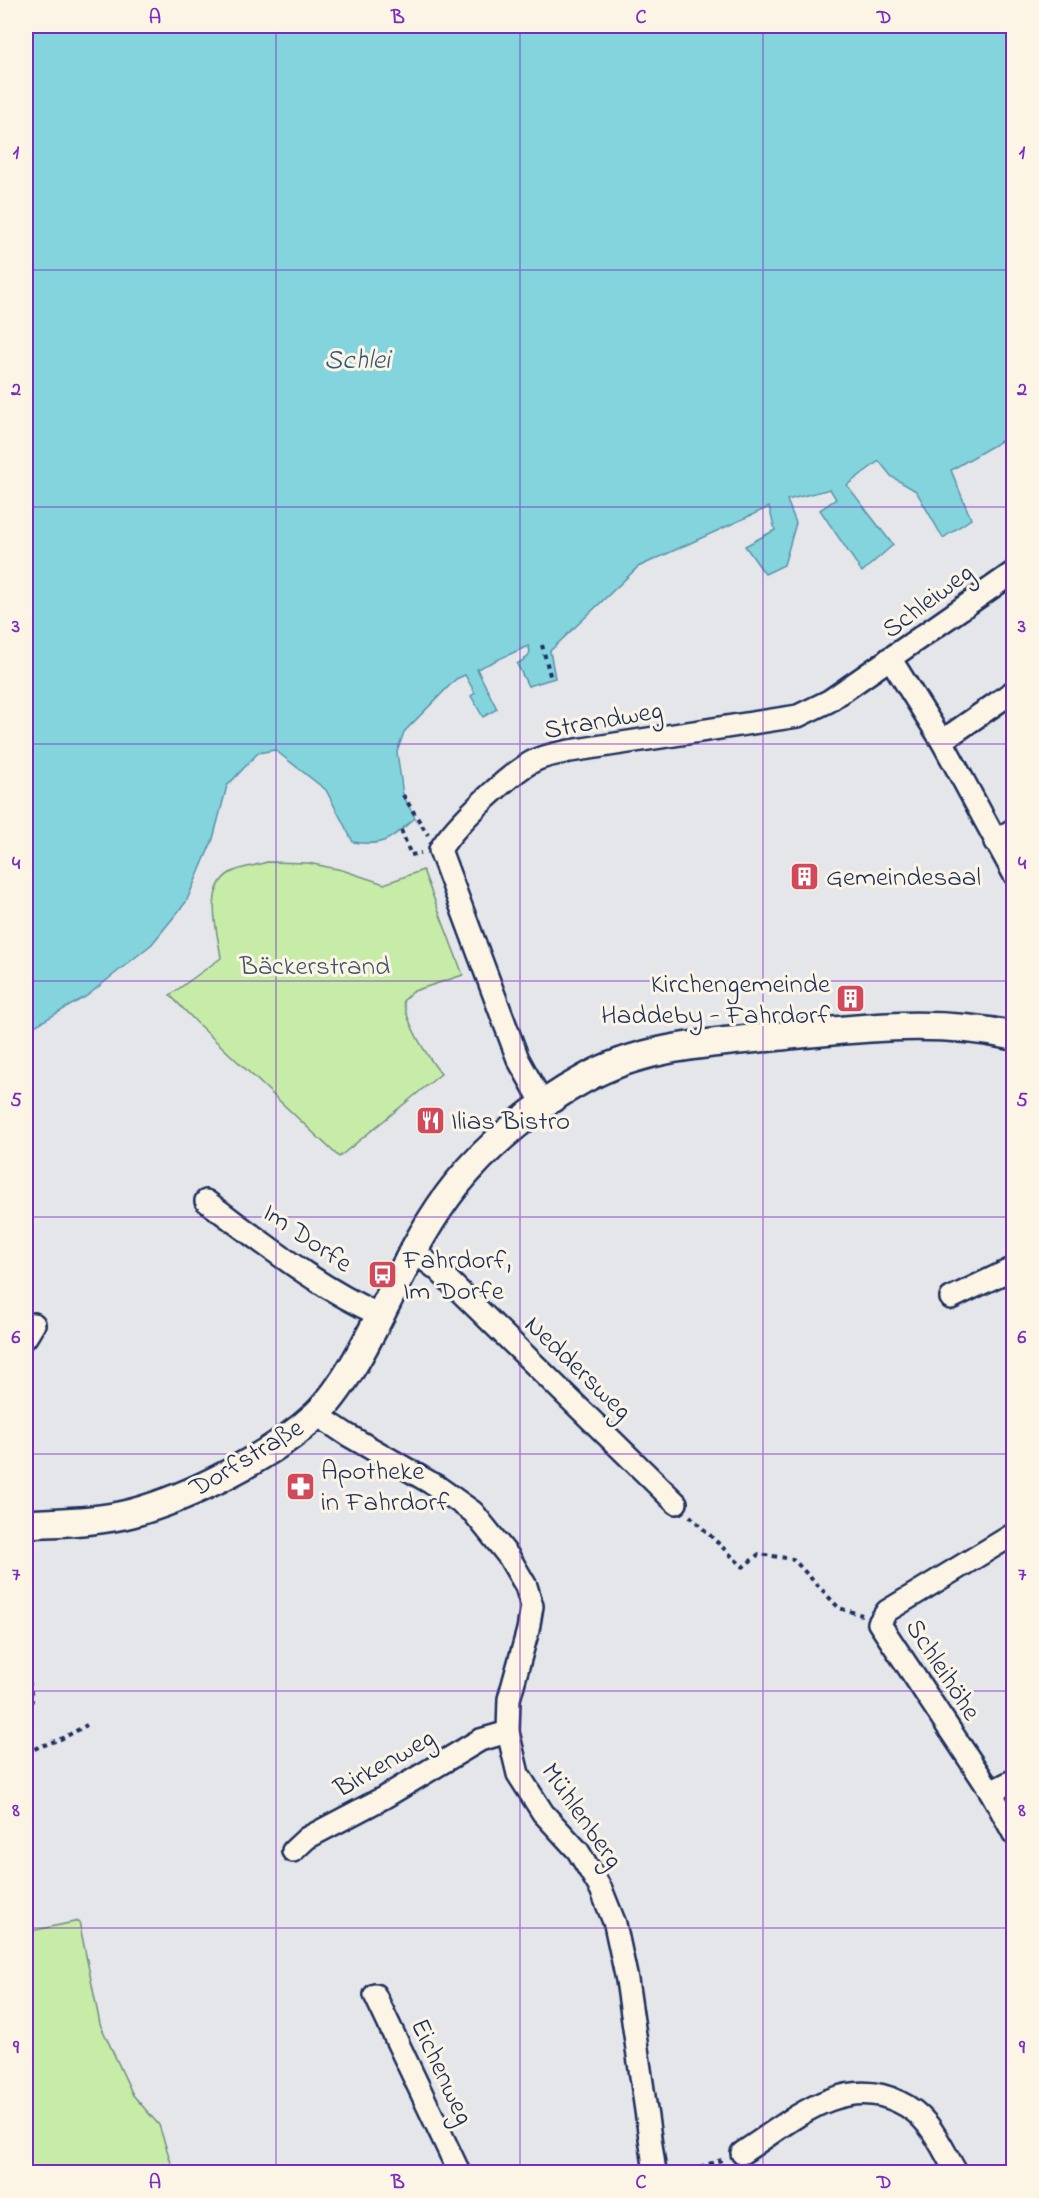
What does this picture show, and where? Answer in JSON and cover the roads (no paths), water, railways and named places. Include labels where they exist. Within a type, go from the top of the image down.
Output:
[{"type":"street","name":"Schleiweg","points":[[1014,572],[890,658],[942,741],[1014,874]]},
{"type":"street","name":"Strandweg","points":[[543,1104],[518,1059],[440,850],[448,836],[517,771],[538,759],[570,750],[798,716],[829,701],[890,658]]},
{"type":"street","points":[[942,741],[1014,691]]},
{"type":"street","points":[[995,842],[1014,829]]},
{"type":"street","name":"Dorfstraße","points":[[26,1524],[93,1521],[132,1513],[168,1501],[224,1476],[274,1447],[316,1414],[344,1379],[413,1251],[455,1186],[495,1144],[543,1104],[586,1077],[634,1057],[687,1046],[891,1025],[941,1025],[983,1029],[1014,1036]]},
{"type":"street","name":"Im Dorfe","points":[[206,1201],[311,1277],[380,1315]]},
{"type":"street","name":"Neddersweg","points":[[413,1251],[438,1270],[676,1503]]},
{"type":"street","points":[[951,1298],[1014,1268]]},
{"type":"street","name":"Mühlenberg","points":[[316,1414],[355,1440],[438,1487],[473,1512],[509,1557],[526,1586],[532,1606],[528,1630],[509,1699],[508,1732],[518,1774],[543,1813],[578,1851],[601,1889],[615,1924],[627,1980],[655,2172]]},
{"type":"street","name":"Schleihöhe","points":[[1014,1534],[887,1611],[879,1623],[991,1792],[1014,1834]]},
{"type":"street","name":"Birkenweg","points":[[293,1851],[307,1838],[383,1798],[480,1740],[508,1732]]},
{"type":"street","points":[[991,1792],[1014,1780]]},
{"type":"street","name":"Eichenweg","points":[[375,1995],[459,2172]]},
{"type":"street","points":[[742,2153],[830,2098],[863,2091],[886,2095],[911,2108],[928,2124],[956,2172]]},
{"type":"water","name":"Schlei","points":[[26,26],[1013,26],[1013,434],[951,470],[971,519],[943,538],[916,491],[892,477],[879,461],[847,485],[893,545],[862,572],[820,510],[836,499],[830,489],[787,500],[796,523],[784,565],[765,574],[745,546],[775,530],[769,507],[638,567],[550,651],[555,678],[528,686],[517,664],[528,657],[530,651],[528,646],[477,669],[497,709],[483,717],[471,696],[475,693],[465,675],[456,679],[404,732],[397,752],[403,795],[415,818],[400,831],[381,842],[353,842],[326,790],[275,750],[258,753],[227,786],[213,839],[186,902],[152,944],[87,996],[26,1031]]},
{"type":"place","name":"Gemeindesaal","points":[[805,876]]},
{"type":"place","name":"Kirchengemeinde Haddeby - Fahrdorf","points":[[851,999]]},
{"type":"place","name":"Ilias Bistro","points":[[430,1120]]},
{"type":"place","name":"Fahrdorf, Im Dorfe","points":[[382,1275]]},
{"type":"place","name":"Apotheke in Fahrdorf","points":[[300,1486]]},
{"type":"park label","name":"Bäckerstrand","points":[[315,965]]}]
